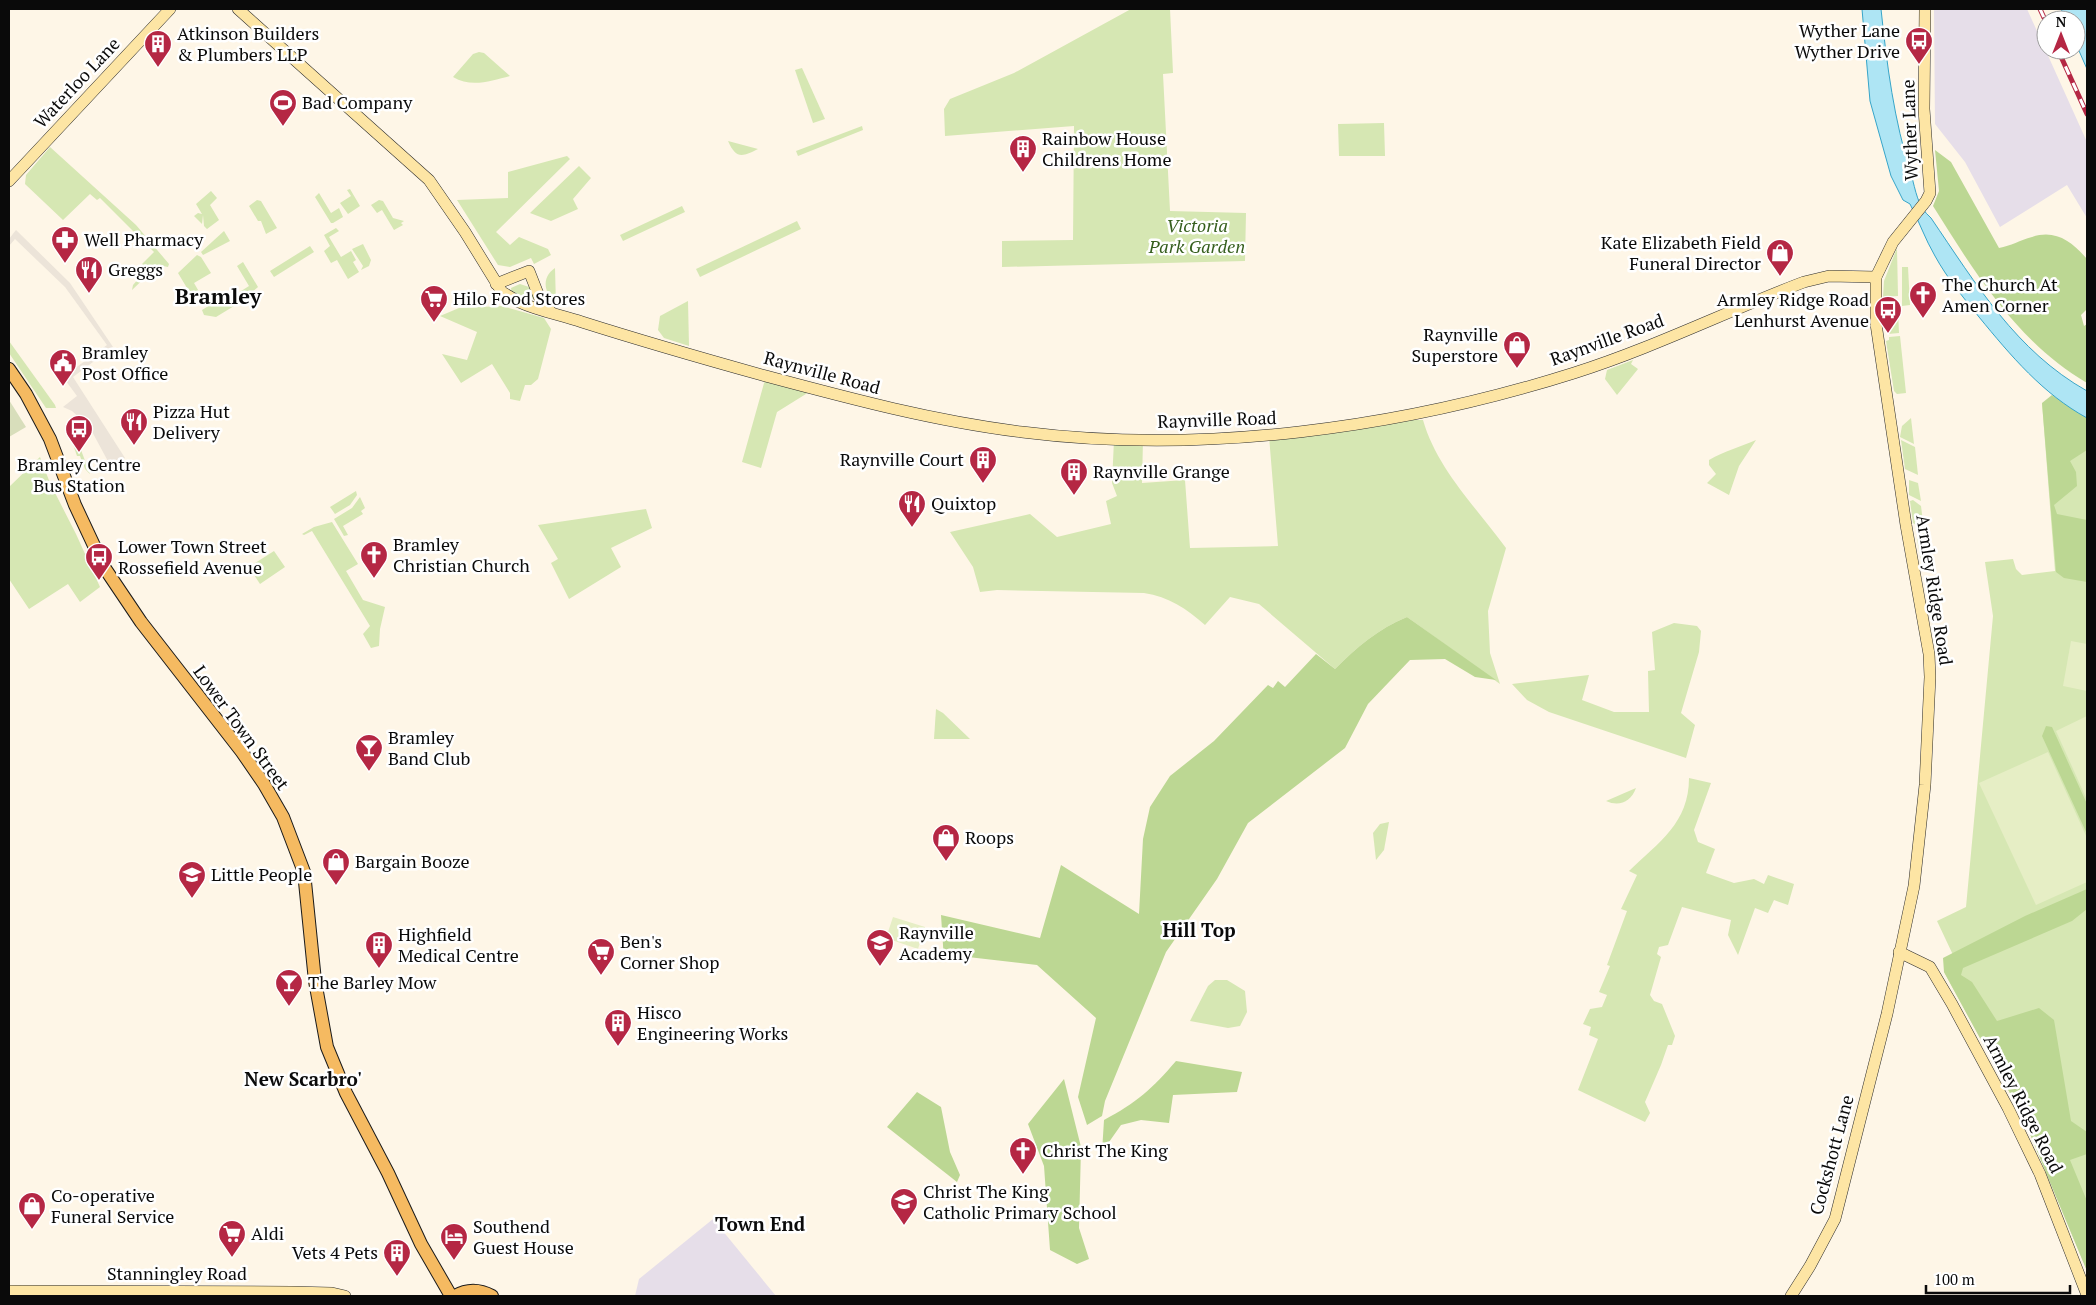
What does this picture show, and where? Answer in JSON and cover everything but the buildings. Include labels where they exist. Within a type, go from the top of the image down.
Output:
[{"type":"main road","name":"Lower Town Street","points":[[9,369],[26,394],[50,439],[75,505],[104,567],[141,622],[236,744],[264,784],[283,817],[304,872],[314,981],[327,1047],[361,1124],[388,1173],[423,1249],[453,1296]]},
{"type":"main road","points":[[453,1296],[470,1290],[492,1296]]},
{"type":"street","name":"Waterloo Lane","points":[[9,181],[170,9]]},
{"type":"street","name":"Raynville Road","points":[[238,9],[429,180],[465,232],[496,284],[502,292],[519,302],[742,369],[899,411],[1020,432],[1128,441],[1259,437],[1306,432],[1427,412],[1576,372],[1804,282],[1829,276],[1876,277]]},
{"type":"street","name":"Wyther Lane","points":[[1881,264],[1892,242],[1926,201],[1930,185],[1925,133],[1926,9]]},
{"type":"street","name":"Armley Ridge Road","points":[[1881,264],[1876,277],[1876,324],[1906,525],[1929,654],[1930,677],[1922,821],[1914,886],[1887,1014]]},
{"type":"street","points":[[496,284],[529,271],[540,299],[551,312]]},
{"type":"street","name":"Armley Ridge Road","points":[[1899,952],[1930,967],[1952,1004],[2008,1108],[2040,1174],[2087,1295]]},
{"type":"street","name":"Cockshott Lane","points":[[1791,1296],[1810,1266],[1835,1219],[1887,1014]]},
{"type":"street","name":"Stanningley Road","points":[[9,1290],[292,1292],[332,1293],[345,1296]]},
{"type":"shaded area","points":[[1934,9],[2027,9],[2036,29],[2036,60],[2050,60],[2087,142],[2087,218],[2067,185],[2000,227],[1965,162],[1935,124]]},
{"type":"shaded area","points":[[16,230],[70,283],[113,347],[73,377],[125,458],[110,465],[89,426],[72,411],[63,407],[77,396],[63,377],[107,345],[65,287],[15,239],[9,246],[9,239]]},
{"type":"shaded area","points":[[713,1219],[776,1296],[635,1296],[639,1279]]},
{"type":"green space","name":"Victoria Park Garden","points":[[1131,9],[1170,9],[1173,73],[1163,74],[1170,211],[1246,213],[1245,261],[1002,267],[1002,241],[1073,240],[1074,126],[945,136],[944,109],[950,99],[1014,73]]},
{"type":"green space","points":[[484,53],[510,76],[474,83],[453,77],[473,54]]},
{"type":"green space","points":[[802,68],[825,119],[813,123],[795,70]]},
{"type":"green space","points":[[1384,123],[1385,156],[1339,156],[1338,124]]},
{"type":"green space","points":[[862,126],[863,130],[798,156],[796,151]]},
{"type":"green space","points":[[728,141],[758,149],[748,154],[740,155],[734,151]]},
{"type":"green space","points":[[50,147],[136,225],[169,264],[168,267],[158,265],[132,290],[133,285],[147,269],[142,264],[154,252],[100,198],[97,200],[90,194],[63,220],[25,184],[26,175]]},
{"type":"green space","points":[[1935,150],[1951,162],[1999,248],[2032,237],[2049,235],[2069,242],[2087,259],[2087,309],[2081,315],[2084,326],[2087,324],[2087,383],[2062,366],[2019,327],[1982,281],[1965,256],[1933,206],[1939,191]]},
{"type":"green space","points":[[567,156],[570,159],[496,232],[510,245],[519,237],[548,249],[551,255],[534,264],[531,258],[510,267],[498,265],[457,200],[508,198],[508,172]]},
{"type":"green space","points":[[579,166],[591,178],[573,199],[578,209],[551,221],[530,213]]},
{"type":"green space","points":[[350,189],[360,206],[348,214],[340,203],[351,196],[347,190]]},
{"type":"green space","points":[[211,191],[217,198],[210,205],[219,220],[207,229],[204,226],[203,215],[202,224],[194,216],[198,213],[202,214],[196,204]]},
{"type":"green space","points":[[319,193],[331,213],[339,208],[343,217],[331,223],[315,197]]},
{"type":"green space","points":[[257,200],[261,201],[277,228],[266,234],[261,221],[258,221],[249,206]]},
{"type":"green space","points":[[379,200],[383,201],[393,218],[404,221],[401,223],[403,225],[394,230],[382,210],[377,213],[371,205]]},
{"type":"green space","points":[[682,206],[685,212],[623,241],[620,235]]},
{"type":"green space","points":[[797,221],[801,229],[700,277],[696,269]]},
{"type":"green space","points":[[336,228],[339,231],[329,237],[341,257],[351,251],[356,260],[353,262],[359,272],[348,279],[337,260],[331,263],[324,251],[330,246],[324,235]]},
{"type":"green space","points":[[224,231],[230,241],[203,255],[201,252]]},
{"type":"green space","points":[[363,244],[371,260],[369,266],[361,270],[363,266],[352,249]]},
{"type":"green space","points":[[310,246],[314,252],[274,277],[270,271]]},
{"type":"green space","points":[[1897,248],[1898,296],[1883,297],[1884,281]]},
{"type":"green space","points":[[197,255],[201,257],[211,273],[194,283],[201,295],[193,298],[178,273]]},
{"type":"green space","points":[[243,262],[258,287],[244,299],[238,293],[249,286],[237,266]]},
{"type":"green space","points":[[1902,267],[1908,267],[1910,305],[1902,306]]},
{"type":"green space","points":[[555,268],[556,305],[549,296],[546,286],[547,276]]},
{"type":"green space","points":[[520,284],[529,287],[534,295],[531,301],[512,294],[511,288]]},
{"type":"green space","points":[[233,291],[239,303],[216,317],[204,315],[202,310]]},
{"type":"green space","points":[[688,301],[689,346],[664,338],[658,330],[660,316]]},
{"type":"green space","points":[[502,306],[544,318],[551,329],[538,379],[531,385],[525,385],[520,401],[510,399],[510,393],[492,364],[461,383],[442,354],[467,360],[477,332],[440,316],[459,308]]},
{"type":"green space","points":[[1898,310],[1899,333],[1888,334],[1887,327],[1884,327],[1883,314],[1886,311]]},
{"type":"green space","points":[[1900,336],[1906,393],[1897,394],[1894,391],[1886,341],[1889,340],[1889,337]]},
{"type":"green space","points":[[9,341],[56,408],[46,408],[9,353]]},
{"type":"green space","points":[[1633,360],[1631,364],[1638,369],[1617,395],[1605,379],[1607,370]]},
{"type":"green space","points":[[766,376],[814,389],[777,412],[761,468],[742,462]]},
{"type":"green space","points":[[2052,395],[2087,418],[2087,450],[2070,461],[2076,472],[2077,486],[2054,505],[2057,514],[2087,520],[2087,582],[2064,578],[2056,572],[2042,403]]},
{"type":"green space","points":[[9,400],[26,427],[9,437]]},
{"type":"green space","points":[[2042,403],[2087,426],[2087,1271],[2023,1117],[1944,972],[1954,957],[1937,921],[1966,907],[1993,616],[1985,562],[2013,559],[2016,569],[2022,575],[2055,571]]},
{"type":"green space","points":[[1911,418],[1914,444],[1900,437],[1902,426]]},
{"type":"green space","points":[[1378,420],[1423,420],[1429,438],[1458,487],[1506,548],[1488,611],[1490,653],[1500,684],[1407,617],[1368,639],[1335,669],[1259,604],[1230,597],[1205,625],[1177,604],[1161,597],[1144,593],[997,590],[980,592],[973,567],[950,532],[1030,514],[1057,537],[1111,524],[1106,501],[1117,496],[1112,483],[1114,440],[1143,440],[1142,483],[1185,480],[1190,548],[1278,546],[1269,436]]},
{"type":"green space","points":[[67,427],[75,434],[90,474],[85,469],[80,456],[77,456]]},
{"type":"green space","points":[[1756,440],[1739,466],[1729,495],[1707,483],[1716,474],[1709,465],[1709,460]]},
{"type":"green space","points":[[1901,440],[1915,447],[1918,475],[1905,469]]},
{"type":"green space","points":[[40,457],[50,483],[100,587],[80,602],[68,584],[29,609],[9,579],[9,487]]},
{"type":"green space","points":[[1909,480],[1918,483],[1921,501],[1909,495]]},
{"type":"green space","points":[[356,491],[357,495],[350,505],[335,514],[330,507]]},
{"type":"green space","points":[[360,497],[365,508],[361,511],[363,514],[343,526],[348,535],[344,536],[334,519],[352,508]]},
{"type":"green space","points":[[1913,500],[1921,506],[1923,522],[1919,527],[1913,523],[1910,501]]},
{"type":"green space","points":[[646,509],[652,528],[611,548],[621,567],[569,599],[551,563],[558,559],[538,525]]},
{"type":"green space","points":[[332,522],[358,564],[346,571],[363,600],[385,607],[380,629],[379,646],[371,648],[363,634],[370,626],[312,531],[304,535],[302,534],[314,527]]},
{"type":"green space","points":[[1926,530],[1930,563],[1922,565],[1917,539]]},
{"type":"green space","points":[[274,551],[285,567],[260,584],[249,567]]},
{"type":"green space","points":[[1407,617],[1496,680],[1475,677],[1445,659],[1410,660],[1368,704],[1345,748],[1248,823],[1217,879],[1166,952],[1105,1101],[1102,1116],[1087,1125],[1078,1097],[1096,1018],[1037,965],[968,957],[944,960],[941,915],[1040,938],[1061,865],[1139,914],[1143,839],[1150,807],[1170,776],[1214,741],[1268,685],[1273,688],[1278,681],[1285,687],[1316,654],[1335,669],[1368,639]]},
{"type":"green space","points":[[1674,623],[1697,626],[1701,631],[1699,652],[1681,713],[1695,725],[1686,758],[1549,712],[1527,700],[1512,684],[1589,675],[1582,700],[1614,712],[1649,712],[1648,671],[1655,670],[1652,632]]},
{"type":"green space","points":[[2071,641],[2087,644],[2087,691],[2063,686]]},
{"type":"green space","points":[[936,709],[943,713],[970,739],[934,739]]},
{"type":"green space","points":[[2087,716],[2087,800],[2056,731]]},
{"type":"green space","points":[[2046,726],[2052,727],[2087,804],[2087,834],[2042,736]]},
{"type":"green space","points":[[2048,752],[2087,838],[2087,882],[2036,905],[1979,783]]},
{"type":"green space","points":[[1689,778],[1711,783],[1694,830],[1698,842],[1715,849],[1706,873],[1734,883],[1754,879],[1764,884],[1768,875],[1794,884],[1788,905],[1774,900],[1768,913],[1755,908],[1738,955],[1728,935],[1731,920],[1682,907],[1668,945],[1659,947],[1657,954],[1661,957],[1650,995],[1654,1001],[1662,1004],[1675,1036],[1672,1045],[1668,1045],[1645,1102],[1650,1113],[1645,1122],[1578,1090],[1598,1039],[1589,1035],[1591,1027],[1583,1024],[1590,1009],[1602,1007],[1607,995],[1599,992],[1610,966],[1607,965],[1627,911],[1621,909],[1637,875],[1629,871],[1661,841],[1678,820],[1688,794]]},
{"type":"green space","points":[[1636,788],[1631,797],[1624,802],[1611,803],[1606,801]]},
{"type":"green space","points":[[1389,822],[1384,850],[1376,860],[1373,833],[1380,824]]},
{"type":"green space","points":[[2087,889],[2087,909],[2072,921],[1963,968],[1961,975],[1972,982],[1997,1021],[2039,1008],[2054,1020],[2071,1121],[2087,1132],[2087,1154],[2070,1160],[2087,1201],[2087,1271],[2023,1117],[1944,972],[1943,958],[2025,916]]},
{"type":"green space","points":[[893,917],[925,927],[918,949],[886,938]]},
{"type":"green space","points":[[1215,980],[1227,980],[1245,991],[1247,1012],[1240,1026],[1228,1028],[1190,1021],[1208,986]]},
{"type":"green space","points":[[1176,1061],[1242,1072],[1237,1092],[1173,1095],[1169,1123],[1141,1120],[1121,1125],[1102,1152],[1104,1120],[1143,1095]]},
{"type":"green space","points":[[1064,1079],[1081,1147],[1079,1228],[1089,1259],[1077,1264],[1050,1250],[1044,1166],[1028,1124]]},
{"type":"green space","points":[[917,1092],[941,1107],[950,1152],[960,1175],[957,1182],[887,1127]]},
{"type":"water","points":[[1862,9],[1881,9],[1896,113],[1905,154],[1920,203],[1981,291],[2018,336],[2062,375],[2087,391],[2087,418],[2056,398],[2042,386],[1991,332],[1945,272],[1931,250],[1910,204],[1903,200],[1891,176],[1870,101]]},
{"type":"water","points":[[2087,9],[2087,69],[2083,60],[2086,60],[2086,10],[2061,10]]},
{"type":"railway","points":[[2063,60],[2087,114]]},
{"type":"place","name":"Wyther Lane Wyther Drive","points":[[1919,65]]},
{"type":"place","name":"Atkinson Builders & Plumbers LLP","points":[[158,68]]},
{"type":"place","name":"Bad Company","points":[[283,127]]},
{"type":"place","name":"Rainbow House Childrens Home","points":[[1023,173]]},
{"type":"place","name":"Well Pharmacy","points":[[65,264]]},
{"type":"place","name":"Kate Elizabeth Field Funeral Director","points":[[1780,277]]},
{"type":"place","name":"Greggs","points":[[89,294]]},
{"type":"place","name":"The Church At Amen Corner","points":[[1923,319]]},
{"type":"place","name":"Hilo Food Stores","points":[[434,323]]},
{"type":"place","name":"Armley Ridge Road Lenhurst Avenue","points":[[1888,334]]},
{"type":"place","name":"Raynville Superstore","points":[[1517,369]]},
{"type":"place","name":"Bramley Post Office","points":[[63,387]]},
{"type":"place","name":"Pizza Hut Delivery","points":[[134,446]]},
{"type":"place","name":"Bramley Centre Bus Station","points":[[79,453]]},
{"type":"place","name":"Raynville Court","points":[[983,484]]},
{"type":"place","name":"Raynville Grange","points":[[1074,496]]},
{"type":"place","name":"Quixtop","points":[[912,528]]},
{"type":"place","name":"Bramley Christian Church","points":[[374,579]]},
{"type":"place","name":"Lower Town Street Rossefield Avenue","points":[[99,581]]},
{"type":"place","name":"Bramley Band Club","points":[[369,772]]},
{"type":"place","name":"Roops","points":[[946,862]]},
{"type":"place","name":"Bargain Booze","points":[[336,886]]},
{"type":"place","name":"Little People","points":[[192,899]]},
{"type":"place","name":"Raynville Academy","points":[[880,967]]},
{"type":"place","name":"Highfield Medical Centre","points":[[379,969]]},
{"type":"place","name":"Ben's Corner Shop","points":[[601,976]]},
{"type":"place","name":"The Barley Mow","points":[[289,1007]]},
{"type":"place","name":"Hisco Engineering Works","points":[[618,1047]]},
{"type":"place","name":"Christ The King","points":[[1023,1175]]},
{"type":"place","name":"Christ The King Catholic Primary School","points":[[904,1226]]},
{"type":"place","name":"Co-operative Funeral Service","points":[[32,1230]]},
{"type":"place","name":"Aldi","points":[[232,1258]]},
{"type":"place","name":"Southend Guest House","points":[[454,1261]]},
{"type":"place","name":"Vets 4 Pets","points":[[397,1277]]},
{"type":"district","name":"Bramley","points":[[218,296]]},
{"type":"district","name":"Hill Top","points":[[1199,930]]},
{"type":"district","name":"New Scarbro'","points":[[303,1079]]},
{"type":"district","name":"Town End","points":[[760,1224]]}]
